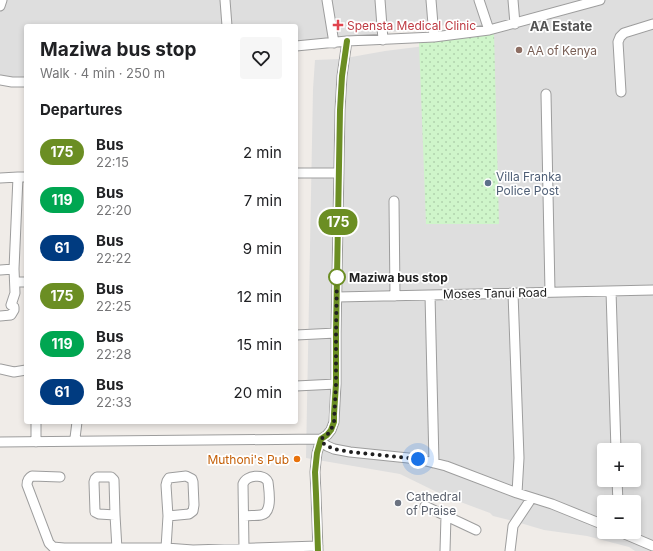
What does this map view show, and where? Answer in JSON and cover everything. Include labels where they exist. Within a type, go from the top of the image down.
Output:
[{"type":"street","points":[[0,6],[2,0]]},
{"type":"street","points":[[225,0],[227,24]]},
{"type":"street","points":[[327,0],[334,43]]},
{"type":"street","points":[[380,0],[382,40]]},
{"type":"street","points":[[431,0],[434,37]]},
{"type":"street","points":[[480,0],[490,30]]},
{"type":"street","points":[[513,0],[515,24]]},
{"type":"street","points":[[298,46],[347,41],[434,37],[490,30],[515,24],[565,5],[600,0]]},
{"type":"street","points":[[621,92],[618,42],[620,37],[624,33],[653,24]]},
{"type":"street","points":[[0,442],[321,439],[327,435],[334,422],[336,384],[340,110],[342,76],[347,41]]},
{"type":"street","points":[[0,80],[24,82]]},
{"type":"street","points":[[546,94],[550,292]]},
{"type":"street","points":[[298,173],[339,173]]},
{"type":"street","points":[[0,178],[22,177],[14,269],[15,293],[11,305],[14,307],[14,310],[11,315],[0,316]]},
{"type":"street","points":[[394,201],[395,296]]},
{"type":"street","points":[[0,270],[14,269]]},
{"type":"street","points":[[15,282],[24,282]]},
{"type":"street","name":"Moses Tanui Road","points":[[337,296],[653,290]]},
{"type":"street","points":[[611,291],[616,443]]},
{"type":"street","points":[[513,293],[519,458],[517,493]]},
{"type":"street","points":[[430,295],[434,463]]},
{"type":"street","points":[[298,334],[336,333]]},
{"type":"street","points":[[0,369],[14,372],[24,370]]},
{"type":"street","points":[[298,386],[336,384]]},
{"type":"street","points":[[36,424],[36,442]]},
{"type":"street","points":[[75,441],[77,424]]},
{"type":"street","points":[[321,439],[323,443],[334,449],[418,459],[446,466],[517,493],[552,504],[597,523]]},
{"type":"street","points":[[60,477],[32,476],[27,482],[50,545],[56,548],[131,550],[166,548],[192,550],[244,548],[269,550],[318,549],[315,472],[317,453],[321,439]]},
{"type":"street","points":[[166,548],[168,516],[166,481],[169,478],[186,476],[190,478],[193,482],[193,510],[189,514],[168,516]]},
{"type":"street","points":[[244,516],[262,515],[268,510],[268,482],[265,477],[260,476],[248,478],[243,484],[244,548]]},
{"type":"street","points":[[510,551],[513,526],[531,498]]},
{"type":"street","points":[[425,506],[476,530]]},
{"type":"street","points":[[115,514],[116,549]]},
{"type":"street","points":[[446,516],[446,551]]},
{"type":"street","points":[[636,539],[653,546]]},
{"type":"shaded area","points":[[0,0],[653,0],[653,551],[635,551],[629,547],[598,539],[641,539],[641,495],[597,495],[597,539],[544,530],[493,516],[490,513],[447,497],[400,474],[306,458],[313,89],[315,60],[340,59],[385,51],[457,42],[455,24],[298,44],[298,24],[24,24],[24,79],[0,82]]},
{"type":"green space","points":[[494,33],[499,224],[426,224],[419,42]]},
{"type":"bus line","name":"175","points":[[318,551],[315,472],[316,461],[321,439],[331,430],[334,422],[336,384],[340,110],[342,76],[347,41]]},
{"type":"place","name":"Spensta Medical Clinic","points":[[338,25]]},
{"type":"place","name":"AA of Kenya","points":[[519,50]]},
{"type":"place","name":"Villa Franka Police Post","points":[[488,183]]},
{"type":"place","name":"Maziwa bus stop","points":[[337,277]]},
{"type":"place","name":"Muthoni's Pub","points":[[297,459]]},
{"type":"place","name":"Cathedral of Praise","points":[[398,503]]},
{"type":"district","name":"AA Estate","points":[[561,26]]},
{"type":"route","points":[[337,277],[336,384],[334,422],[331,430],[321,439],[323,443],[334,449],[418,459]]}]
